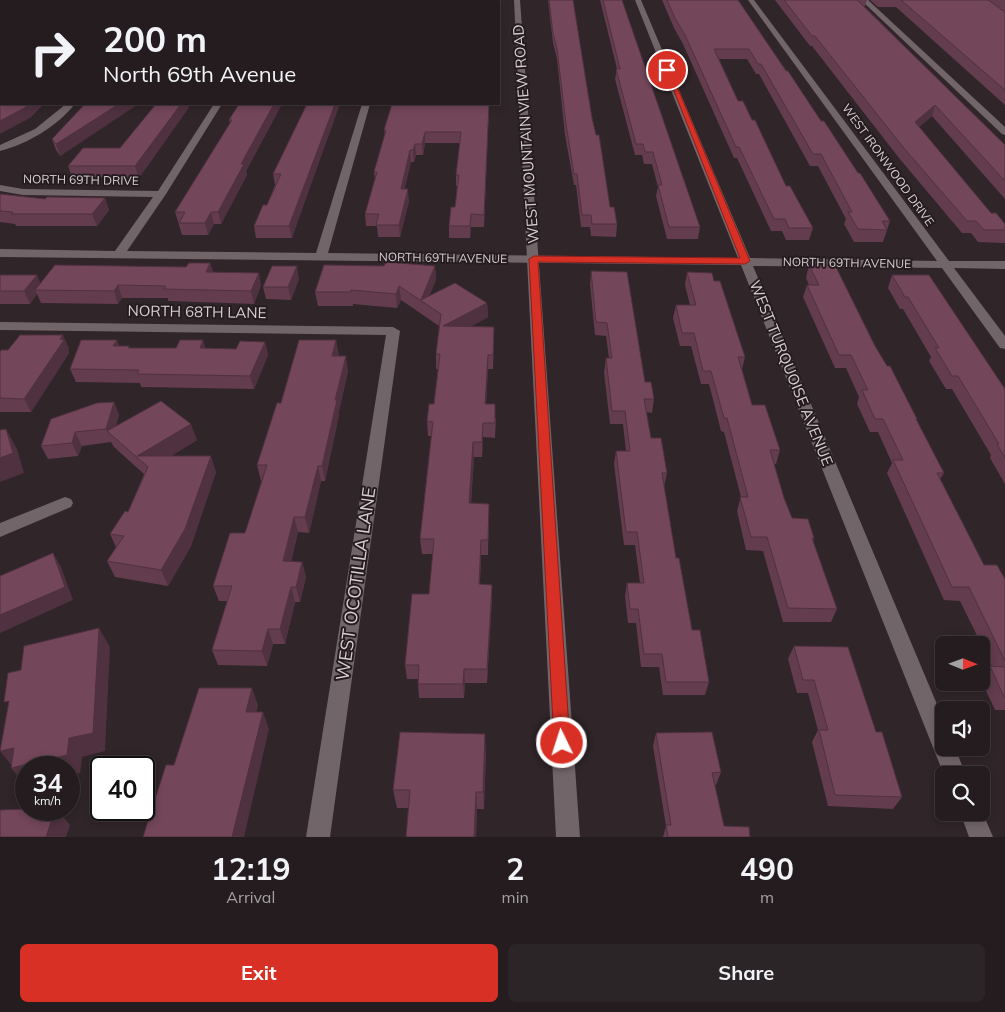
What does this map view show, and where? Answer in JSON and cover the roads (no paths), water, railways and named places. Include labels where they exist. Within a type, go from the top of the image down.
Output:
[{"type":"street","name":"WEST MOUNTAIN VIEW ROAD","points":[[517,0],[568,837]]},
{"type":"street","name":"WEST TURQUOISE AVENUE","points":[[638,0],[935,725]]},
{"type":"street","name":"WEST IRONWOOD DRIVE","points":[[751,0],[1005,345]]},
{"type":"street","points":[[864,0],[1005,132]]},
{"type":"street","points":[[0,148],[36,133],[70,105]]},
{"type":"street","points":[[120,254],[161,194],[217,105]]},
{"type":"street","points":[[321,256],[366,105]]},
{"type":"street","name":"NORTH 69TH DRIVE","points":[[0,188],[23,192],[161,194]]},
{"type":"street","name":"NORTH 69TH AVENUE","points":[[0,253],[1005,265]]},
{"type":"street","name":"NORTH 68TH LANE","points":[[0,326],[393,331]]},
{"type":"street","name":"WEST OCOTILLA LANE","points":[[318,837],[393,331]]},
{"type":"street","points":[[0,530],[65,503]]},
{"type":"street","points":[[975,821],[981,837]]}]
